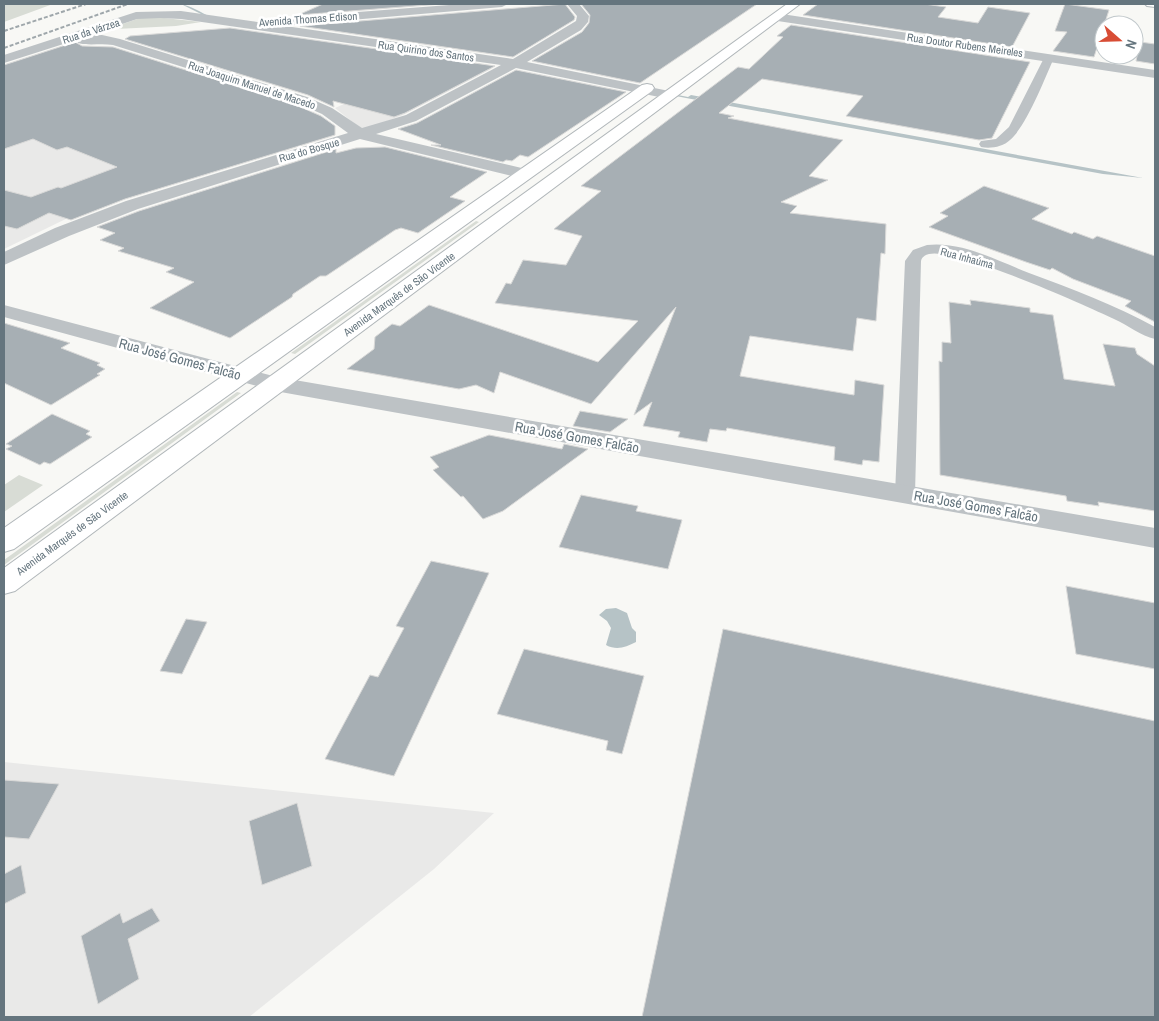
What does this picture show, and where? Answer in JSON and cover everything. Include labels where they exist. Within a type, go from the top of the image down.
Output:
[{"type":"main road","name":"Avenida Marquês de São Vicente","points":[[4,584],[275,384],[665,86],[775,18],[794,4]]},
{"type":"main road","name":"Avenida Marquês de São Vicente","points":[[4,542],[644,90]]},
{"type":"street","name":"Avenida Thomas Edison","points":[[185,28],[502,4]]},
{"type":"street","name":"Rua do Bosque","points":[[4,259],[62,232],[132,205],[192,185],[362,135],[411,118],[577,27],[582,22],[583,16],[573,4]]},
{"type":"street","points":[[336,17],[376,5],[384,10],[407,12]]},
{"type":"street","points":[[237,24],[277,14],[308,20]]},
{"type":"street","name":"Rua da Várzea","points":[[4,60],[108,25],[146,15],[181,15]]},
{"type":"street","name":"Rua Quirino dos Santos","points":[[181,15],[514,63],[644,90],[665,86]]},
{"type":"street","name":"Rua Doutor Rubens Meireles","points":[[775,18],[1155,74]]},
{"type":"street","points":[[108,25],[105,30],[125,36]]},
{"type":"street","name":"Rua Joaquim Manuel de Macedo","points":[[32,50],[89,39],[125,36],[314,104],[341,119],[362,135],[524,174]]},
{"type":"street","points":[[985,144],[1000,143],[1009,135],[1016,125],[1049,58]]},
{"type":"street","name":"Rua Inhaúma","points":[[905,494],[913,262],[915,255],[921,251],[942,250],[999,266],[1067,294],[1155,334]]},
{"type":"street","name":"Rua José Gomes Falcão","points":[[4,311],[275,384],[1155,538]]},
{"type":"shaded area","points":[[4,4],[53,4],[4,22]]},
{"type":"shaded area","points":[[181,4],[210,17],[517,63],[688,97],[691,95],[1143,178],[1103,174],[686,98],[517,64],[209,18]]},
{"type":"shaded area","points":[[155,17],[201,22],[176,26],[116,29],[117,26],[140,18]]},
{"type":"shaded area","points":[[492,67],[403,115],[366,129],[360,128],[335,108],[396,81]]},
{"type":"shaded area","points":[[70,86],[196,124],[270,96],[282,100],[160,143],[132,196],[74,215],[4,249],[4,149],[45,135],[4,118],[4,108]]},
{"type":"shaded area","points":[[476,221],[479,222],[295,354],[291,353]]},
{"type":"shaded area","points":[[237,392],[241,393],[4,565],[4,560]]},
{"type":"shaded area","points":[[19,475],[43,485],[4,512],[4,485]]},
{"type":"shaded area","points":[[616,608],[627,613],[632,628],[636,632],[636,642],[618,648],[606,645],[611,628],[607,621],[599,615],[606,609]]},
{"type":"shaded area","points":[[4,762],[494,813],[434,869],[249,1017],[4,1017]]},
{"type":"building","points":[[323,4],[441,4],[298,15]]},
{"type":"building","points":[[565,4],[575,17],[574,20],[513,57],[300,26]]},
{"type":"building","points":[[581,4],[757,4],[640,83],[532,61],[582,32],[589,23],[590,15]]},
{"type":"building","points":[[818,4],[924,4],[946,7],[938,17],[978,23],[988,7],[1030,13],[1012,47],[803,15]]},
{"type":"building","points":[[1065,4],[1109,10],[1107,15],[1094,15],[1094,57],[1053,51],[1067,32],[1055,31]]},
{"type":"building","points":[[791,25],[1030,62],[992,138],[979,140],[846,116],[863,96],[762,79],[719,113],[734,116],[728,118],[843,140],[809,176],[828,180],[781,202],[797,206],[790,213],[886,224],[885,254],[881,253],[876,321],[857,318],[853,351],[750,336],[740,376],[854,395],[855,380],[884,385],[879,462],[863,460],[862,465],[834,460],[835,447],[727,428],[726,431],[710,429],[707,442],[678,437],[680,432],[643,426],[652,402],[634,415],[676,307],[591,404],[500,372],[494,393],[476,385],[459,389],[347,369],[374,349],[375,337],[392,324],[400,326],[429,305],[598,362],[638,321],[495,303],[506,283],[511,284],[523,260],[566,265],[582,236],[554,229],[601,191],[581,186],[738,67],[749,69],[783,37],[777,36]]},
{"type":"building","points":[[230,28],[495,66],[394,117],[333,101],[334,107],[308,95],[125,39],[130,36]]},
{"type":"building","points":[[75,42],[82,46],[113,47],[296,105],[321,116],[335,126],[335,135],[125,199],[71,220],[49,213],[17,229],[4,226],[4,190],[31,197],[117,167],[67,147],[57,150],[33,139],[4,149],[4,65]]},
{"type":"building","points":[[1144,43],[1155,44],[1155,64],[1144,62]]},
{"type":"building","points":[[516,70],[626,92],[528,157],[520,155],[512,161],[506,160],[503,162],[431,145],[441,145],[398,129],[417,123]]},
{"type":"building","points":[[385,147],[487,172],[450,197],[465,201],[418,233],[401,228],[395,230],[326,276],[320,276],[230,338],[150,308],[194,282],[166,272],[174,268],[118,251],[124,248],[100,240],[115,233],[97,227],[139,211],[336,149],[336,153],[356,148]]},
{"type":"building","points":[[984,186],[1049,208],[1032,219],[1072,234],[1074,232],[1093,239],[1097,236],[1155,256],[1155,322],[1125,306],[1131,301],[1073,279],[1052,268],[1050,270],[1026,262],[929,227],[948,216],[940,213]]},
{"type":"building","points":[[970,300],[1030,308],[1030,312],[1053,315],[1064,379],[1115,386],[1103,344],[1135,348],[1137,354],[1155,366],[1155,511],[1098,502],[1099,506],[1067,501],[1066,496],[940,475],[939,361],[942,362],[942,342],[951,343],[949,302],[971,305]]},
{"type":"building","points":[[4,323],[70,343],[61,348],[100,363],[97,365],[105,369],[97,374],[100,375],[51,405],[4,383]]},
{"type":"building","points":[[580,411],[628,419],[610,432],[573,426]]},
{"type":"building","points":[[52,414],[90,431],[86,434],[92,437],[50,464],[44,462],[40,465],[6,449],[12,446],[6,444]]},
{"type":"building","points":[[489,435],[562,449],[564,444],[588,449],[503,511],[483,519],[463,496],[461,497],[433,470],[439,467],[430,457]]},
{"type":"building","points":[[581,495],[638,506],[636,511],[682,520],[668,569],[559,547]]},
{"type":"building","points":[[431,561],[489,573],[394,776],[325,759],[370,675],[378,677],[404,628],[396,626]]},
{"type":"building","points":[[1066,586],[1155,603],[1155,669],[1076,654]]},
{"type":"building","points":[[186,619],[207,622],[182,674],[160,671]]},
{"type":"building","points":[[723,629],[1155,721],[1155,1017],[642,1017]]},
{"type":"building","points":[[524,649],[644,676],[622,754],[606,750],[608,741],[497,714]]},
{"type":"building","points":[[4,780],[59,784],[29,839],[4,837]]},
{"type":"building","points":[[297,803],[312,866],[262,885],[249,821]]},
{"type":"building","points":[[21,865],[26,893],[4,904],[4,874]]},
{"type":"building","points":[[152,908],[160,921],[128,939],[139,979],[98,1004],[81,936],[120,913],[123,923]]},
{"type":"railway","points":[[4,31],[86,4]]},
{"type":"railway","points":[[4,48],[128,4]]}]
